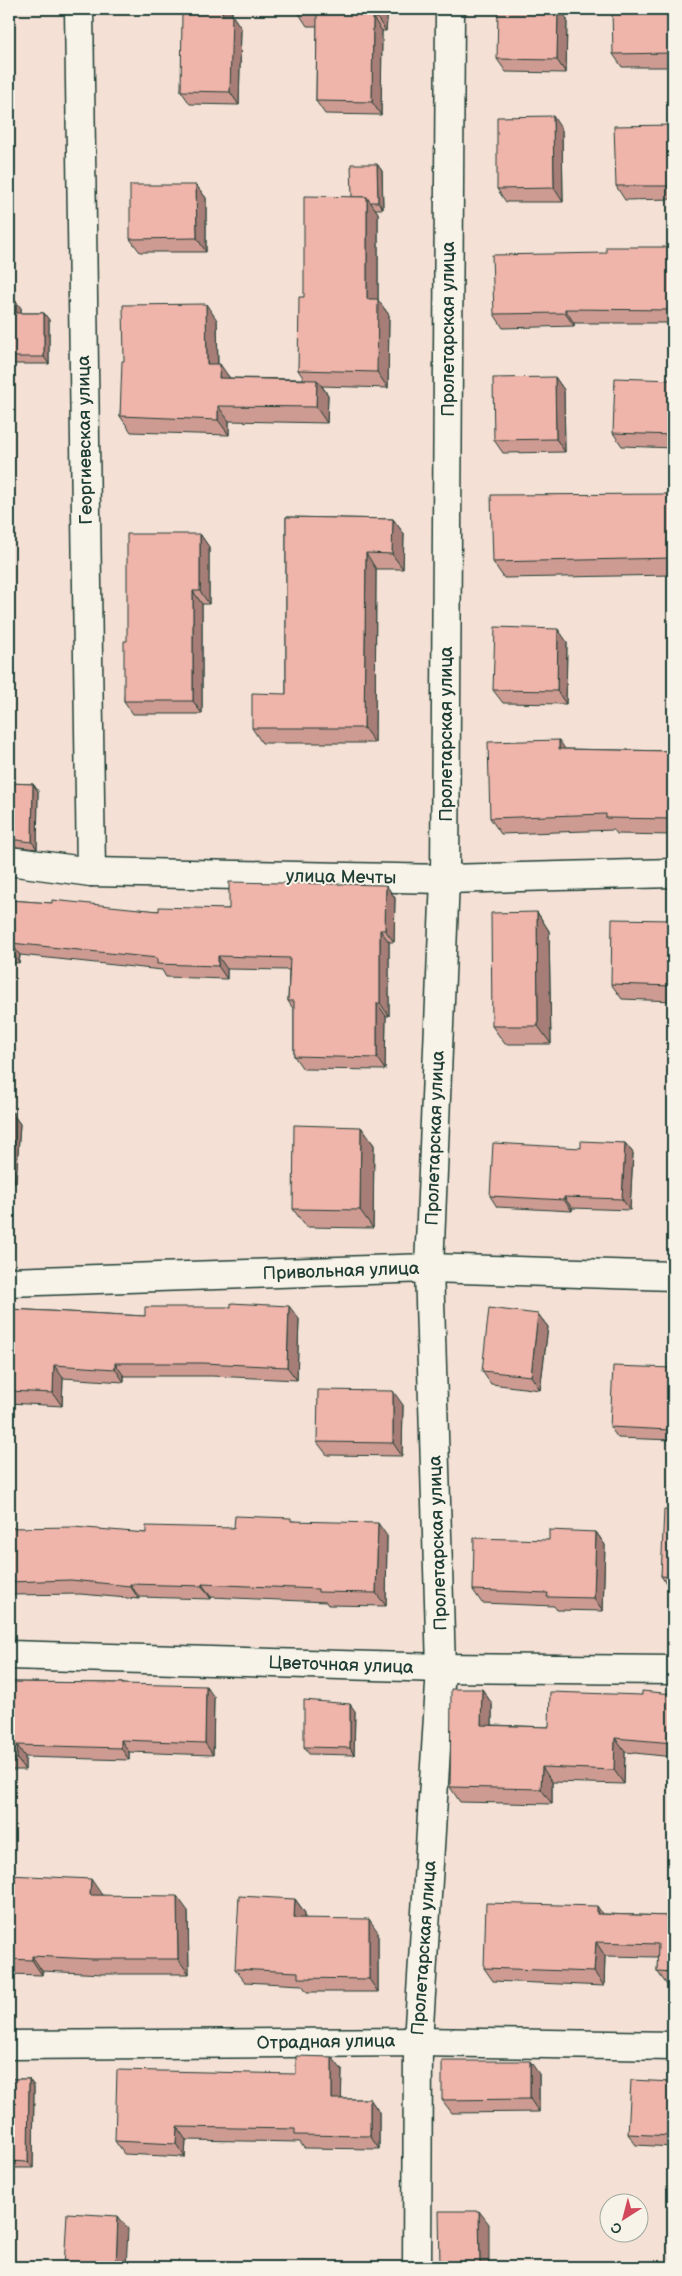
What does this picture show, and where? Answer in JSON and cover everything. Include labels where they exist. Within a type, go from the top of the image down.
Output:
[{"type":"street","name":"Георгиевская улица","points":[[79,9],[91,872]]},
{"type":"street","name":"Пролетарская улица","points":[[417,2267],[418,2042],[441,1668],[429,1268],[445,879],[450,9]]},
{"type":"street","name":"улица Мечты","points":[[9,861],[91,872],[445,879],[673,874]]},
{"type":"street","name":"Привольная улица","points":[[9,1282],[429,1268],[673,1276]]},
{"type":"street","name":"Цветочная улица","points":[[9,1655],[441,1668],[673,1670]]},
{"type":"street","name":"Отрадная улица","points":[[9,2045],[418,2042],[673,2046]]},
{"type":"building","points":[[189,9],[222,9],[222,14],[232,14],[230,92],[181,91],[182,13],[189,13]]},
{"type":"building","points":[[298,9],[378,9],[377,18],[373,18],[372,102],[316,101],[317,14],[298,12]]},
{"type":"building","points":[[498,9],[558,9],[557,60],[497,59]]},
{"type":"building","points":[[612,9],[673,9],[673,53],[613,54]]},
{"type":"building","points":[[553,116],[554,188],[497,189],[497,117]]},
{"type":"building","points":[[673,125],[673,186],[616,186],[614,126]]},
{"type":"building","points":[[351,164],[377,164],[378,202],[370,202],[367,197],[352,197]]},
{"type":"building","points":[[130,185],[196,185],[197,238],[130,239]]},
{"type":"building","points":[[304,196],[367,197],[367,299],[378,299],[377,372],[298,370],[299,297],[304,297]]},
{"type":"building","points":[[606,247],[673,247],[673,310],[565,309],[565,313],[494,314],[492,255],[606,253]]},
{"type":"building","points":[[9,301],[16,301],[16,313],[44,313],[44,357],[9,357]]},
{"type":"building","points":[[206,304],[207,364],[220,364],[219,378],[317,380],[316,407],[218,406],[218,420],[120,416],[122,361],[124,361],[123,305]]},
{"type":"building","points":[[555,377],[556,439],[494,440],[493,378]]},
{"type":"building","points":[[615,378],[673,380],[673,435],[613,433]]},
{"type":"building","points":[[673,494],[673,558],[493,562],[491,495]]},
{"type":"building","points":[[286,517],[393,519],[392,554],[366,553],[364,728],[252,728],[252,693],[286,694]]},
{"type":"building","points":[[127,534],[200,534],[200,591],[193,591],[193,701],[124,701],[124,641],[127,641]]},
{"type":"building","points":[[495,627],[558,629],[557,691],[493,690]]},
{"type":"building","points":[[559,740],[559,749],[673,751],[672,819],[606,818],[606,814],[490,818],[488,742]]},
{"type":"building","points":[[9,783],[33,784],[32,842],[9,839]]},
{"type":"building","points":[[229,882],[386,885],[385,930],[380,930],[380,1003],[377,1003],[377,1058],[294,1056],[294,1001],[288,1001],[290,958],[218,956],[218,966],[157,964],[157,958],[11,943],[11,950],[9,950],[9,900],[52,903],[52,900],[159,911],[159,907],[229,909]]},
{"type":"building","points":[[537,912],[538,1026],[492,1026],[491,913]]},
{"type":"building","points":[[612,919],[673,920],[673,986],[611,984]]},
{"type":"building","points":[[294,1125],[361,1127],[360,1210],[293,1209]]},
{"type":"building","points":[[581,1141],[625,1143],[622,1199],[564,1197],[564,1200],[490,1196],[493,1143],[581,1148]]},
{"type":"building","points":[[673,1155],[673,1195],[672,1195]]},
{"type":"building","points":[[231,1303],[289,1306],[287,1367],[203,1363],[115,1363],[115,1369],[54,1365],[53,1393],[9,1391],[9,1309],[145,1316],[145,1307],[231,1307]]},
{"type":"building","points":[[489,1308],[538,1314],[531,1376],[482,1371]]},
{"type":"building","points":[[613,1366],[673,1368],[670,1430],[610,1427]]},
{"type":"building","points":[[318,1390],[393,1391],[393,1443],[317,1442]]},
{"type":"building","points":[[664,1510],[673,1511],[673,1577],[661,1576]]},
{"type":"building","points":[[235,1516],[291,1518],[291,1521],[378,1523],[376,1593],[318,1592],[318,1589],[202,1584],[202,1586],[130,1584],[130,1586],[71,1580],[9,1582],[9,1528],[74,1527],[146,1533],[146,1526],[234,1528]]},
{"type":"building","points":[[549,1530],[596,1532],[594,1598],[547,1597],[548,1593],[473,1590],[474,1538],[549,1540]]},
{"type":"building","points":[[9,1682],[206,1686],[205,1743],[121,1740],[121,1748],[17,1745],[17,1759],[9,1759]]},
{"type":"building","points":[[451,1689],[482,1689],[481,1725],[549,1727],[550,1692],[642,1695],[642,1691],[673,1694],[673,1743],[615,1738],[614,1770],[542,1767],[541,1789],[450,1787]]},
{"type":"building","points":[[304,1700],[350,1704],[350,1748],[304,1747]]},
{"type":"building","points":[[9,1875],[91,1879],[90,1895],[177,1896],[178,1959],[92,1959],[32,1956],[32,1960],[9,1959]]},
{"type":"building","points":[[239,1896],[295,1899],[294,1918],[369,1919],[369,1979],[298,1978],[298,1972],[235,1969]]},
{"type":"building","points":[[486,1903],[597,1906],[597,1914],[673,1916],[673,1972],[657,1971],[658,1944],[596,1942],[594,1972],[484,1968]]},
{"type":"building","points":[[296,2056],[332,2057],[332,2099],[370,2099],[370,2136],[295,2135],[295,2129],[177,2127],[176,2144],[115,2141],[117,2070],[296,2074]]},
{"type":"building","points":[[442,2061],[530,2061],[530,2099],[442,2100]]},
{"type":"building","points":[[9,2079],[29,2079],[28,2162],[9,2161]]},
{"type":"building","points":[[631,2080],[673,2082],[673,2136],[628,2134]]},
{"type":"building","points":[[439,2211],[479,2211],[480,2267],[440,2267]]},
{"type":"building","points":[[67,2213],[118,2216],[116,2267],[64,2267]]}]
